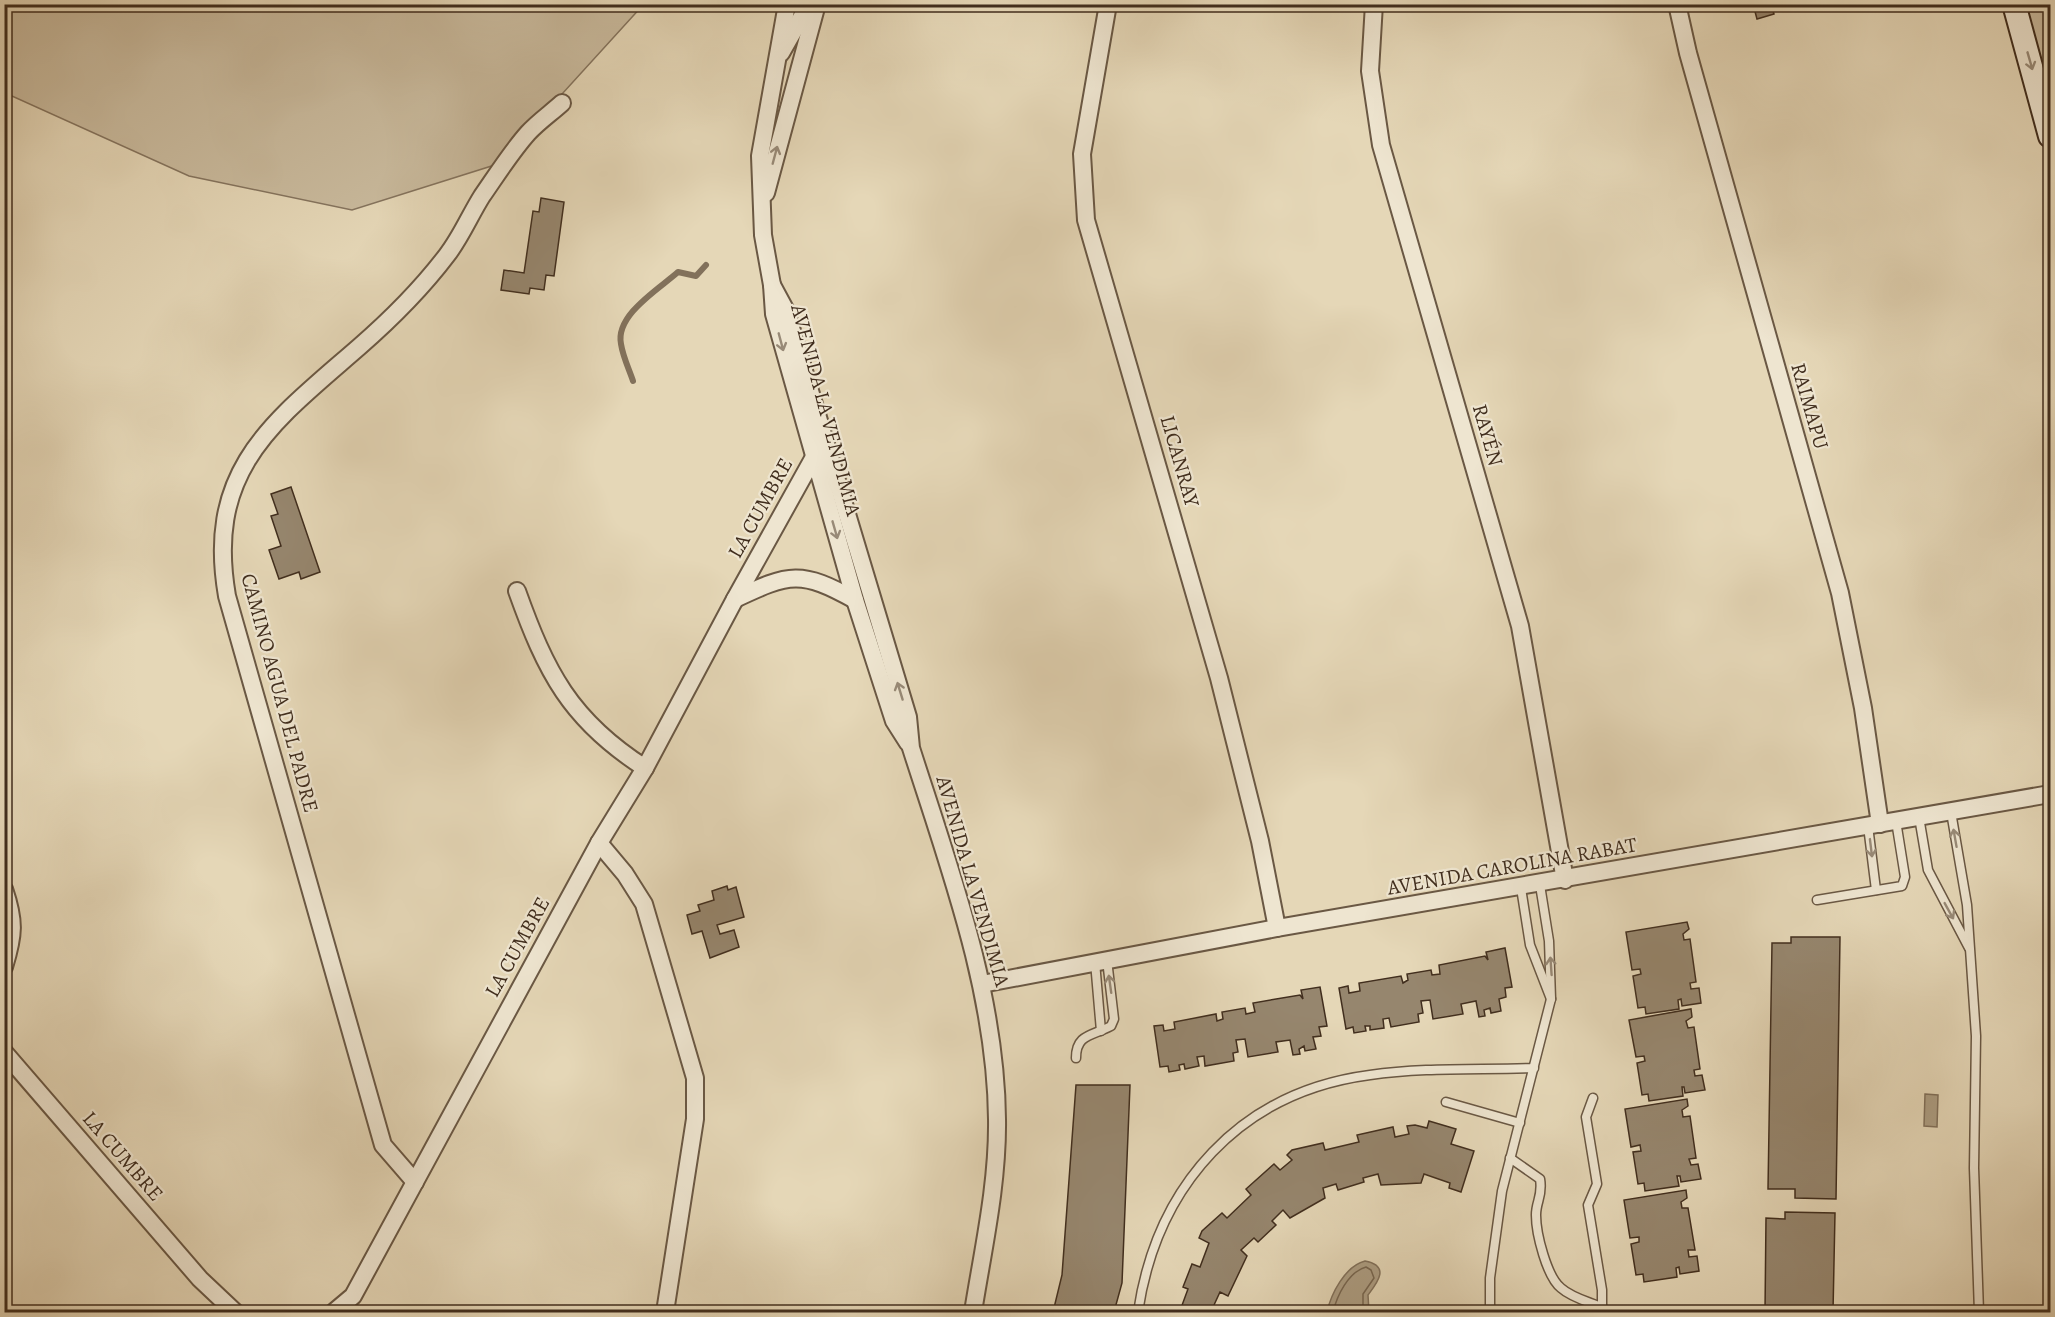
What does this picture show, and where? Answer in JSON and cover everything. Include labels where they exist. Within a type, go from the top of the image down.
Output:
[{"type":"street","name":"AVENIDA LA VENDIMIA","points":[[787,4],[760,156],[765,258],[772,285],[774,314],[855,600],[894,721],[911,748]]},
{"type":"street","points":[[776,61],[809,4]]},
{"type":"street","points":[[761,212],[818,4]]},
{"type":"street","name":"LICANRAY","points":[[1108,4],[1082,154],[1086,220],[1219,678],[1260,841],[1277,928]]},
{"type":"street","name":"RAYÉN","points":[[1374,4],[1371,94],[1383,156],[1520,626],[1565,880]]},
{"type":"street","name":"RAIMAPU","points":[[1677,4],[1688,53],[1840,593],[1863,708],[1881,824]]},
{"type":"street","points":[[2014,4],[2050,136]]},
{"type":"street","name":"CAMINO AGUA DEL PADRE","points":[[415,1182],[383,1145],[227,596],[222,554],[223,533],[231,493],[248,456],[259,439],[303,394],[361,345],[448,254],[483,196],[528,134],[562,103]]},
{"type":"street","name":"AVENIDA LA VENDIMIA","points":[[772,285],[786,311],[825,439],[908,717],[911,748],[982,984],[996,1097],[997,1141],[995,1173],[973,1312]]},
{"type":"street","name":"LA CUMBRE","points":[[334,1312],[353,1296],[599,843],[645,768],[735,598],[825,439]]},
{"type":"street","name":"LA CUMBRE","points":[[735,598],[773,581],[793,577],[824,583],[855,600]]},
{"type":"street","points":[[517,591],[545,665],[566,699],[593,729],[645,768]]},
{"type":"street","name":"AVENIDA CAROLINA RABAT","points":[[982,984],[1277,928],[1540,885],[2050,794]]},
{"type":"street","points":[[599,843],[625,874],[644,904],[695,1078],[695,1119],[665,1312]]},
{"type":"street","points":[[4,889],[14,917],[12,939],[4,967]]},
{"type":"street","name":"LA CUMBRE","points":[[4,1052],[200,1279],[235,1312]]},
{"type":"street","points":[[353,1296],[358,1312]]},
{"type":"lane","points":[[1951,812],[1967,905],[1976,1036],[1974,1168],[1979,1312]]},
{"type":"lane","points":[[1919,817],[1928,870],[1970,951]]},
{"type":"lane","points":[[1876,890],[1881,824]]},
{"type":"lane","points":[[1817,900],[1902,886],[1905,877],[1881,824]]},
{"type":"lane","points":[[1490,1312],[1490,1278],[1510,1158],[1551,999],[1549,941],[1540,885]]},
{"type":"lane","points":[[1521,888],[1530,945],[1551,999]]},
{"type":"lane","points":[[1101,961],[1101,1031]]},
{"type":"lane","points":[[1076,1059],[1076,1045],[1082,1038],[1111,1026],[1114,1019],[1101,961]]},
{"type":"lane","points":[[1138,1312],[1145,1273],[1156,1239],[1180,1192],[1212,1150],[1259,1114],[1312,1089],[1370,1075],[1534,1068]]},
{"type":"lane","points":[[1593,1098],[1586,1117],[1597,1184],[1588,1205],[1603,1310]]},
{"type":"lane","points":[[1446,1102],[1520,1123]]},
{"type":"lane","points":[[1510,1158],[1531,1170],[1540,1179],[1542,1193],[1536,1212],[1537,1232],[1552,1280],[1562,1289],[1603,1310]]},
{"type":"shaded area","points":[[5,5],[643,5],[562,94],[562,103],[501,163],[352,210],[189,176],[12,96],[5,96]]},
{"type":"shaded area","points":[[2025,5],[2050,5],[2050,102]]},
{"type":"water","points":[[1925,1094],[1938,1095],[1937,1127],[1924,1126]]},
{"type":"water","points":[[1365,1261],[1373,1263],[1380,1271],[1378,1280],[1368,1295],[1369,1312],[1327,1312],[1332,1297],[1345,1275]]},
{"type":"building","points":[[1753,4],[1771,4],[1774,14],[1757,19]]},
{"type":"building","points":[[541,198],[564,202],[554,276],[546,275],[544,290],[530,288],[529,294],[501,290],[504,270],[524,273],[533,211],[539,212]]},
{"type":"building","points":[[291,487],[320,572],[301,579],[299,572],[279,579],[269,550],[281,546],[271,516],[278,514],[271,494]]},
{"type":"building","points":[[727,886],[728,890],[736,887],[744,917],[717,925],[720,934],[734,930],[739,947],[710,958],[702,931],[692,934],[687,915],[700,911],[698,905],[714,900],[712,891]]},
{"type":"building","points":[[1687,922],[1689,929],[1683,934],[1684,940],[1690,939],[1696,982],[1690,983],[1691,989],[1699,988],[1701,1003],[1682,1006],[1681,999],[1678,1000],[1679,1009],[1646,1014],[1645,1007],[1638,1008],[1633,976],[1641,974],[1640,969],[1632,970],[1626,932]]},
{"type":"building","points":[[1791,937],[1840,937],[1836,1199],[1795,1198],[1795,1189],[1768,1189],[1772,943],[1791,943]]},
{"type":"building","points":[[1505,948],[1512,987],[1505,988],[1506,997],[1499,999],[1501,1011],[1491,1013],[1490,1008],[1484,1010],[1485,1016],[1479,1017],[1476,1001],[1461,1004],[1463,1014],[1433,1019],[1430,1000],[1421,1001],[1423,1013],[1418,1014],[1419,1022],[1391,1027],[1389,1018],[1383,1019],[1384,1028],[1370,1030],[1370,1026],[1365,1026],[1366,1031],[1354,1033],[1353,1027],[1346,1029],[1339,988],[1348,986],[1349,993],[1360,991],[1359,983],[1401,976],[1403,983],[1408,980],[1407,974],[1431,970],[1432,975],[1440,974],[1439,965],[1485,956],[1488,960],[1486,952]]},
{"type":"building","points":[[1320,987],[1327,1026],[1319,1027],[1321,1036],[1313,1037],[1316,1049],[1305,1051],[1304,1046],[1299,1049],[1300,1054],[1293,1055],[1290,1040],[1276,1042],[1278,1052],[1248,1057],[1245,1039],[1236,1040],[1238,1052],[1233,1053],[1234,1061],[1205,1066],[1204,1056],[1197,1057],[1199,1066],[1185,1069],[1184,1064],[1179,1065],[1180,1070],[1169,1072],[1168,1066],[1160,1067],[1154,1026],[1163,1025],[1164,1031],[1175,1029],[1174,1022],[1216,1014],[1217,1021],[1223,1019],[1222,1012],[1245,1008],[1246,1014],[1255,1012],[1253,1003],[1300,995],[1303,999],[1301,990]]},
{"type":"building","points":[[1691,1009],[1692,1017],[1686,1021],[1688,1028],[1694,1027],[1700,1069],[1694,1070],[1695,1076],[1702,1075],[1705,1090],[1685,1093],[1682,1087],[1683,1096],[1649,1101],[1648,1094],[1642,1095],[1637,1063],[1645,1061],[1644,1056],[1636,1057],[1629,1020]]},
{"type":"building","points":[[1076,1085],[1130,1085],[1122,1283],[1114,1312],[1053,1312],[1062,1275]]},
{"type":"building","points":[[1687,1099],[1688,1106],[1682,1110],[1683,1117],[1690,1116],[1696,1158],[1689,1159],[1691,1165],[1698,1164],[1701,1179],[1681,1182],[1680,1176],[1677,1176],[1679,1186],[1645,1191],[1644,1183],[1638,1184],[1633,1152],[1641,1151],[1640,1145],[1631,1147],[1625,1109]]},
{"type":"building","points":[[1429,1121],[1456,1129],[1451,1144],[1474,1151],[1461,1192],[1449,1188],[1450,1183],[1424,1174],[1421,1183],[1381,1185],[1378,1174],[1363,1178],[1364,1182],[1338,1190],[1336,1184],[1323,1188],[1325,1198],[1290,1218],[1283,1210],[1272,1221],[1276,1225],[1258,1242],[1254,1238],[1241,1250],[1247,1256],[1228,1296],[1220,1292],[1214,1305],[1219,1310],[1218,1312],[1193,1312],[1181,1308],[1188,1289],[1183,1287],[1192,1264],[1200,1267],[1209,1243],[1199,1238],[1202,1231],[1222,1213],[1227,1218],[1251,1195],[1246,1189],[1274,1164],[1280,1170],[1292,1160],[1287,1155],[1292,1150],[1323,1143],[1325,1150],[1359,1142],[1357,1135],[1393,1127],[1395,1137],[1409,1134],[1407,1126],[1427,1128]]},
{"type":"building","points":[[1686,1190],[1687,1198],[1681,1202],[1682,1208],[1688,1208],[1695,1250],[1688,1250],[1689,1257],[1697,1256],[1699,1271],[1680,1274],[1679,1267],[1676,1268],[1677,1277],[1644,1282],[1643,1274],[1636,1275],[1631,1244],[1639,1242],[1639,1237],[1630,1238],[1624,1200]]},
{"type":"building","points":[[1785,1212],[1835,1213],[1833,1312],[1765,1312],[1766,1218],[1785,1219]]},
{"type":"waterway","points":[[633,381],[621,344],[621,333],[631,313],[678,272],[696,276],[706,265]]}]
